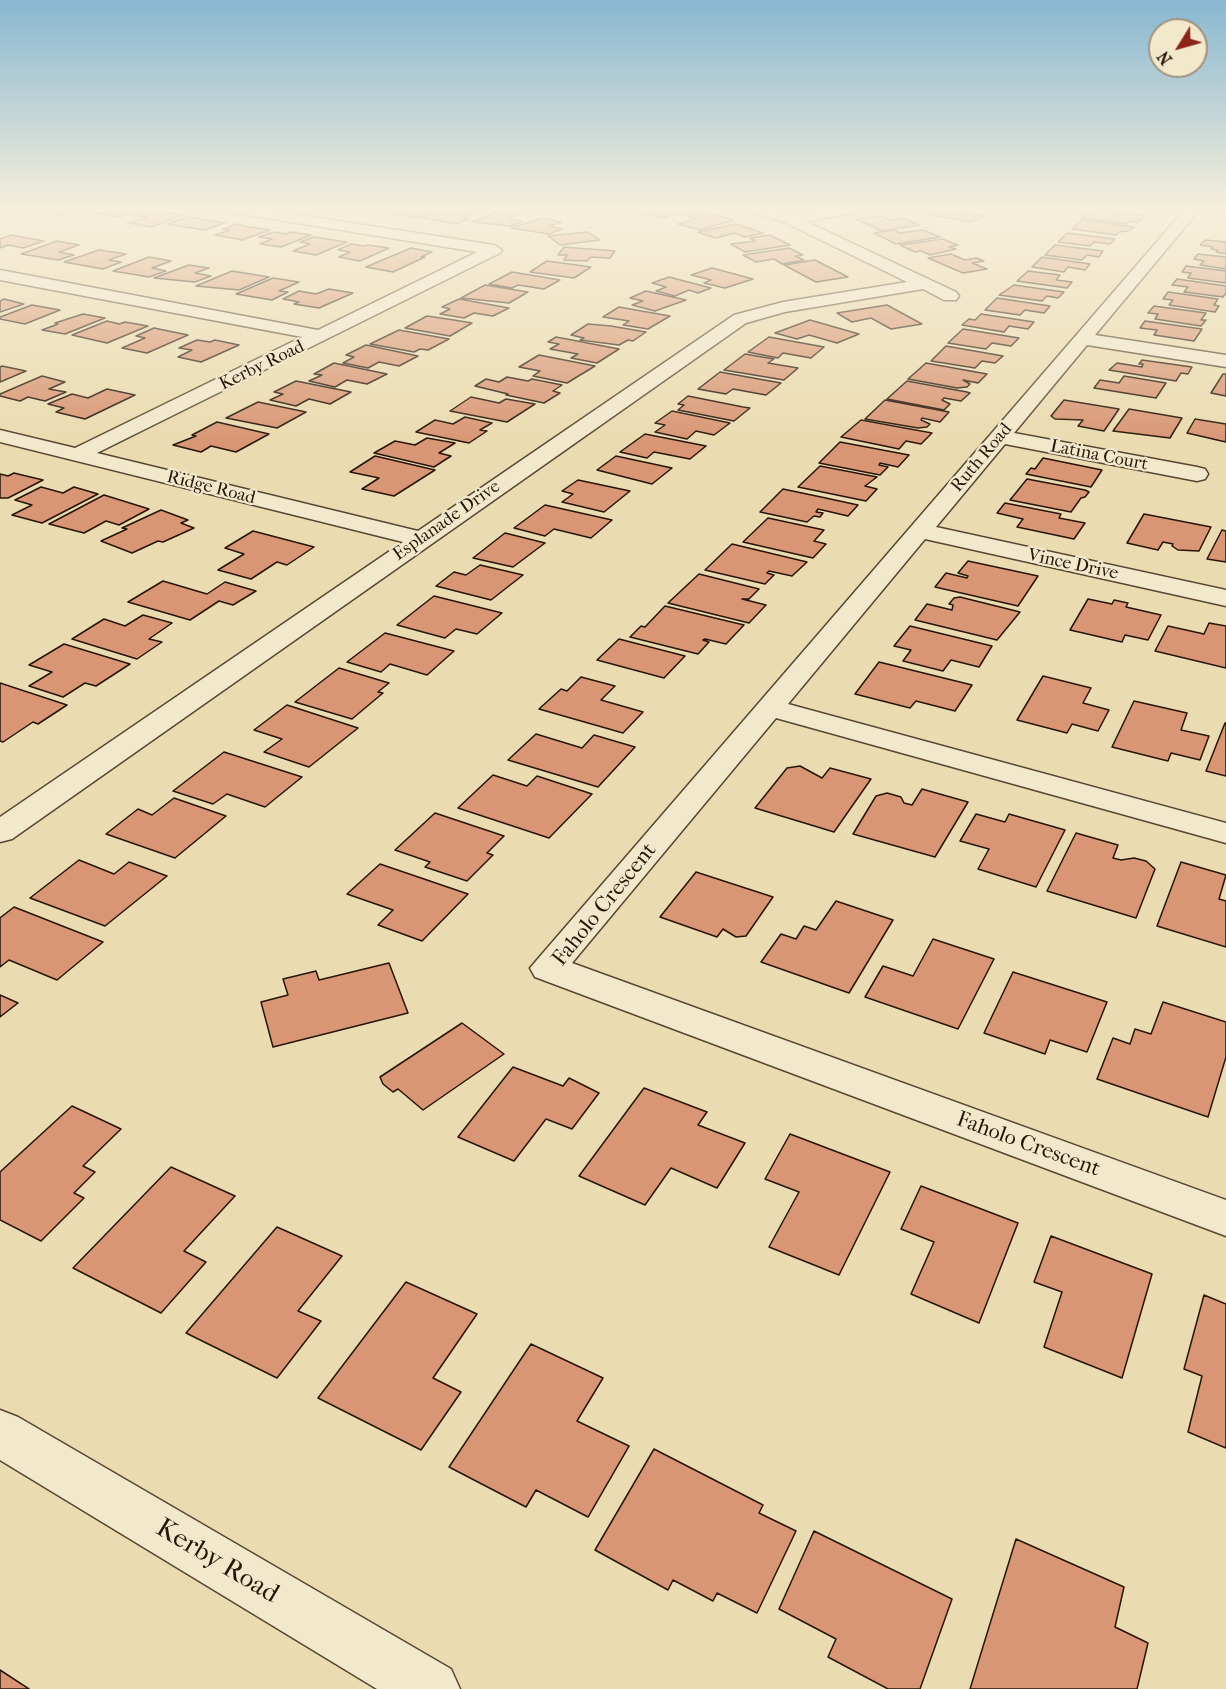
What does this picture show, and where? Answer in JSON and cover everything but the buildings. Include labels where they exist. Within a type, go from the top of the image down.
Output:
[{"type":"street","points":[[63,287],[323,336]]},
{"type":"street","name":"Kerby Road","points":[[77,455],[421,287]]},
{"type":"street","name":"Esplanade Drive","points":[[0,832],[740,319],[783,307],[908,287]]},
{"type":"street","points":[[931,287],[950,296]]},
{"type":"street","name":"Ruth Road","points":[[771,708],[1127,287]]},
{"type":"street","points":[[1083,339],[1226,361]]},
{"type":"street","name":"Ridge Road","points":[[0,436],[421,539]]},
{"type":"street","name":"Latina Court","points":[[1000,437],[1197,474]]},
{"type":"street","name":"Vince Drive","points":[[920,531],[1226,598]]},
{"type":"street","points":[[771,708],[1226,833]]},
{"type":"street","name":"Faholo Crescent","points":[[771,708],[548,968],[1226,1218]]},
{"type":"street","name":"Kerby Road","points":[[1,1436],[431,1689]]}]
